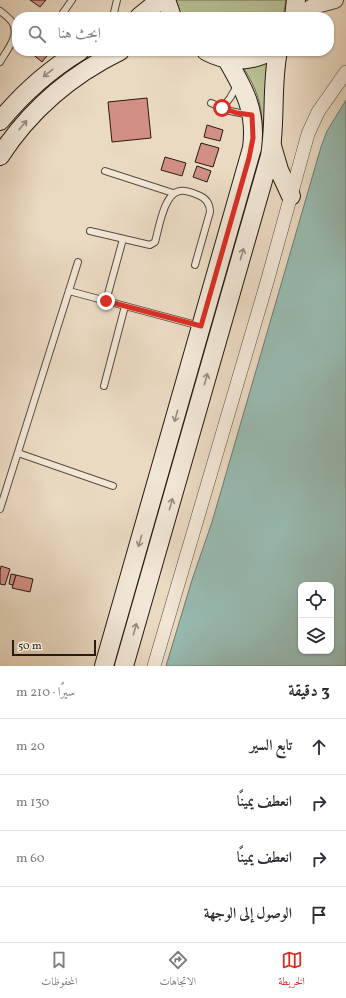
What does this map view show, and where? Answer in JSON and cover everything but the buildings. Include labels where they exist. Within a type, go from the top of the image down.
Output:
[{"type":"main road","points":[[145,12],[160,0]]},
{"type":"main road","points":[[166,0],[170,12]]},
{"type":"main road","points":[[295,12],[296,0]]},
{"type":"main road","points":[[0,121],[32,86],[56,66],[72,56]]},
{"type":"main road","points":[[0,156],[29,117],[52,95],[77,76],[111,56]]},
{"type":"main road","points":[[220,56],[245,60],[259,56]]},
{"type":"main road","points":[[124,666],[264,177],[272,145],[274,128],[273,86],[277,56]]},
{"type":"main road","points":[[104,666],[252,148],[254,127],[247,96],[226,58]]},
{"type":"main road","points":[[272,145],[276,161],[291,196]]},
{"type":"street","points":[[305,12],[316,6],[335,0]]},
{"type":"street","points":[[154,666],[311,126],[318,112],[346,72]]},
{"type":"lane","points":[[64,12],[72,0]]},
{"type":"lane","points":[[114,12],[117,0]]},
{"type":"lane","points":[[0,11],[12,23]]},
{"type":"lane","points":[[0,62],[12,41]]},
{"type":"lane","points":[[222,108],[230,98],[239,80]]},
{"type":"lane","points":[[211,103],[237,113],[252,115]]},
{"type":"lane","points":[[105,171],[173,193],[181,191],[199,195],[206,200],[210,207],[209,216],[196,265]]},
{"type":"lane","points":[[90,230],[148,246],[154,243],[168,199],[173,193]]},
{"type":"lane","points":[[106,301],[123,239]]},
{"type":"lane","points":[[0,509],[78,262]]},
{"type":"lane","points":[[69,291],[201,326]]},
{"type":"lane","points":[[104,386],[126,306]]},
{"type":"lane","points":[[18,453],[113,486]]},
{"type":"green space","points":[[176,0],[286,0],[284,12],[180,12]]},
{"type":"green space","points":[[270,60],[267,137],[118,666],[112,666],[262,126],[258,96],[244,69],[257,66]]},
{"type":"water","points":[[346,100],[346,666],[166,666],[192,580],[212,522],[321,147],[327,131]]},
{"type":"route","points":[[106,301],[201,326],[252,148],[253,138],[254,127],[252,115],[237,113],[222,108]]}]
